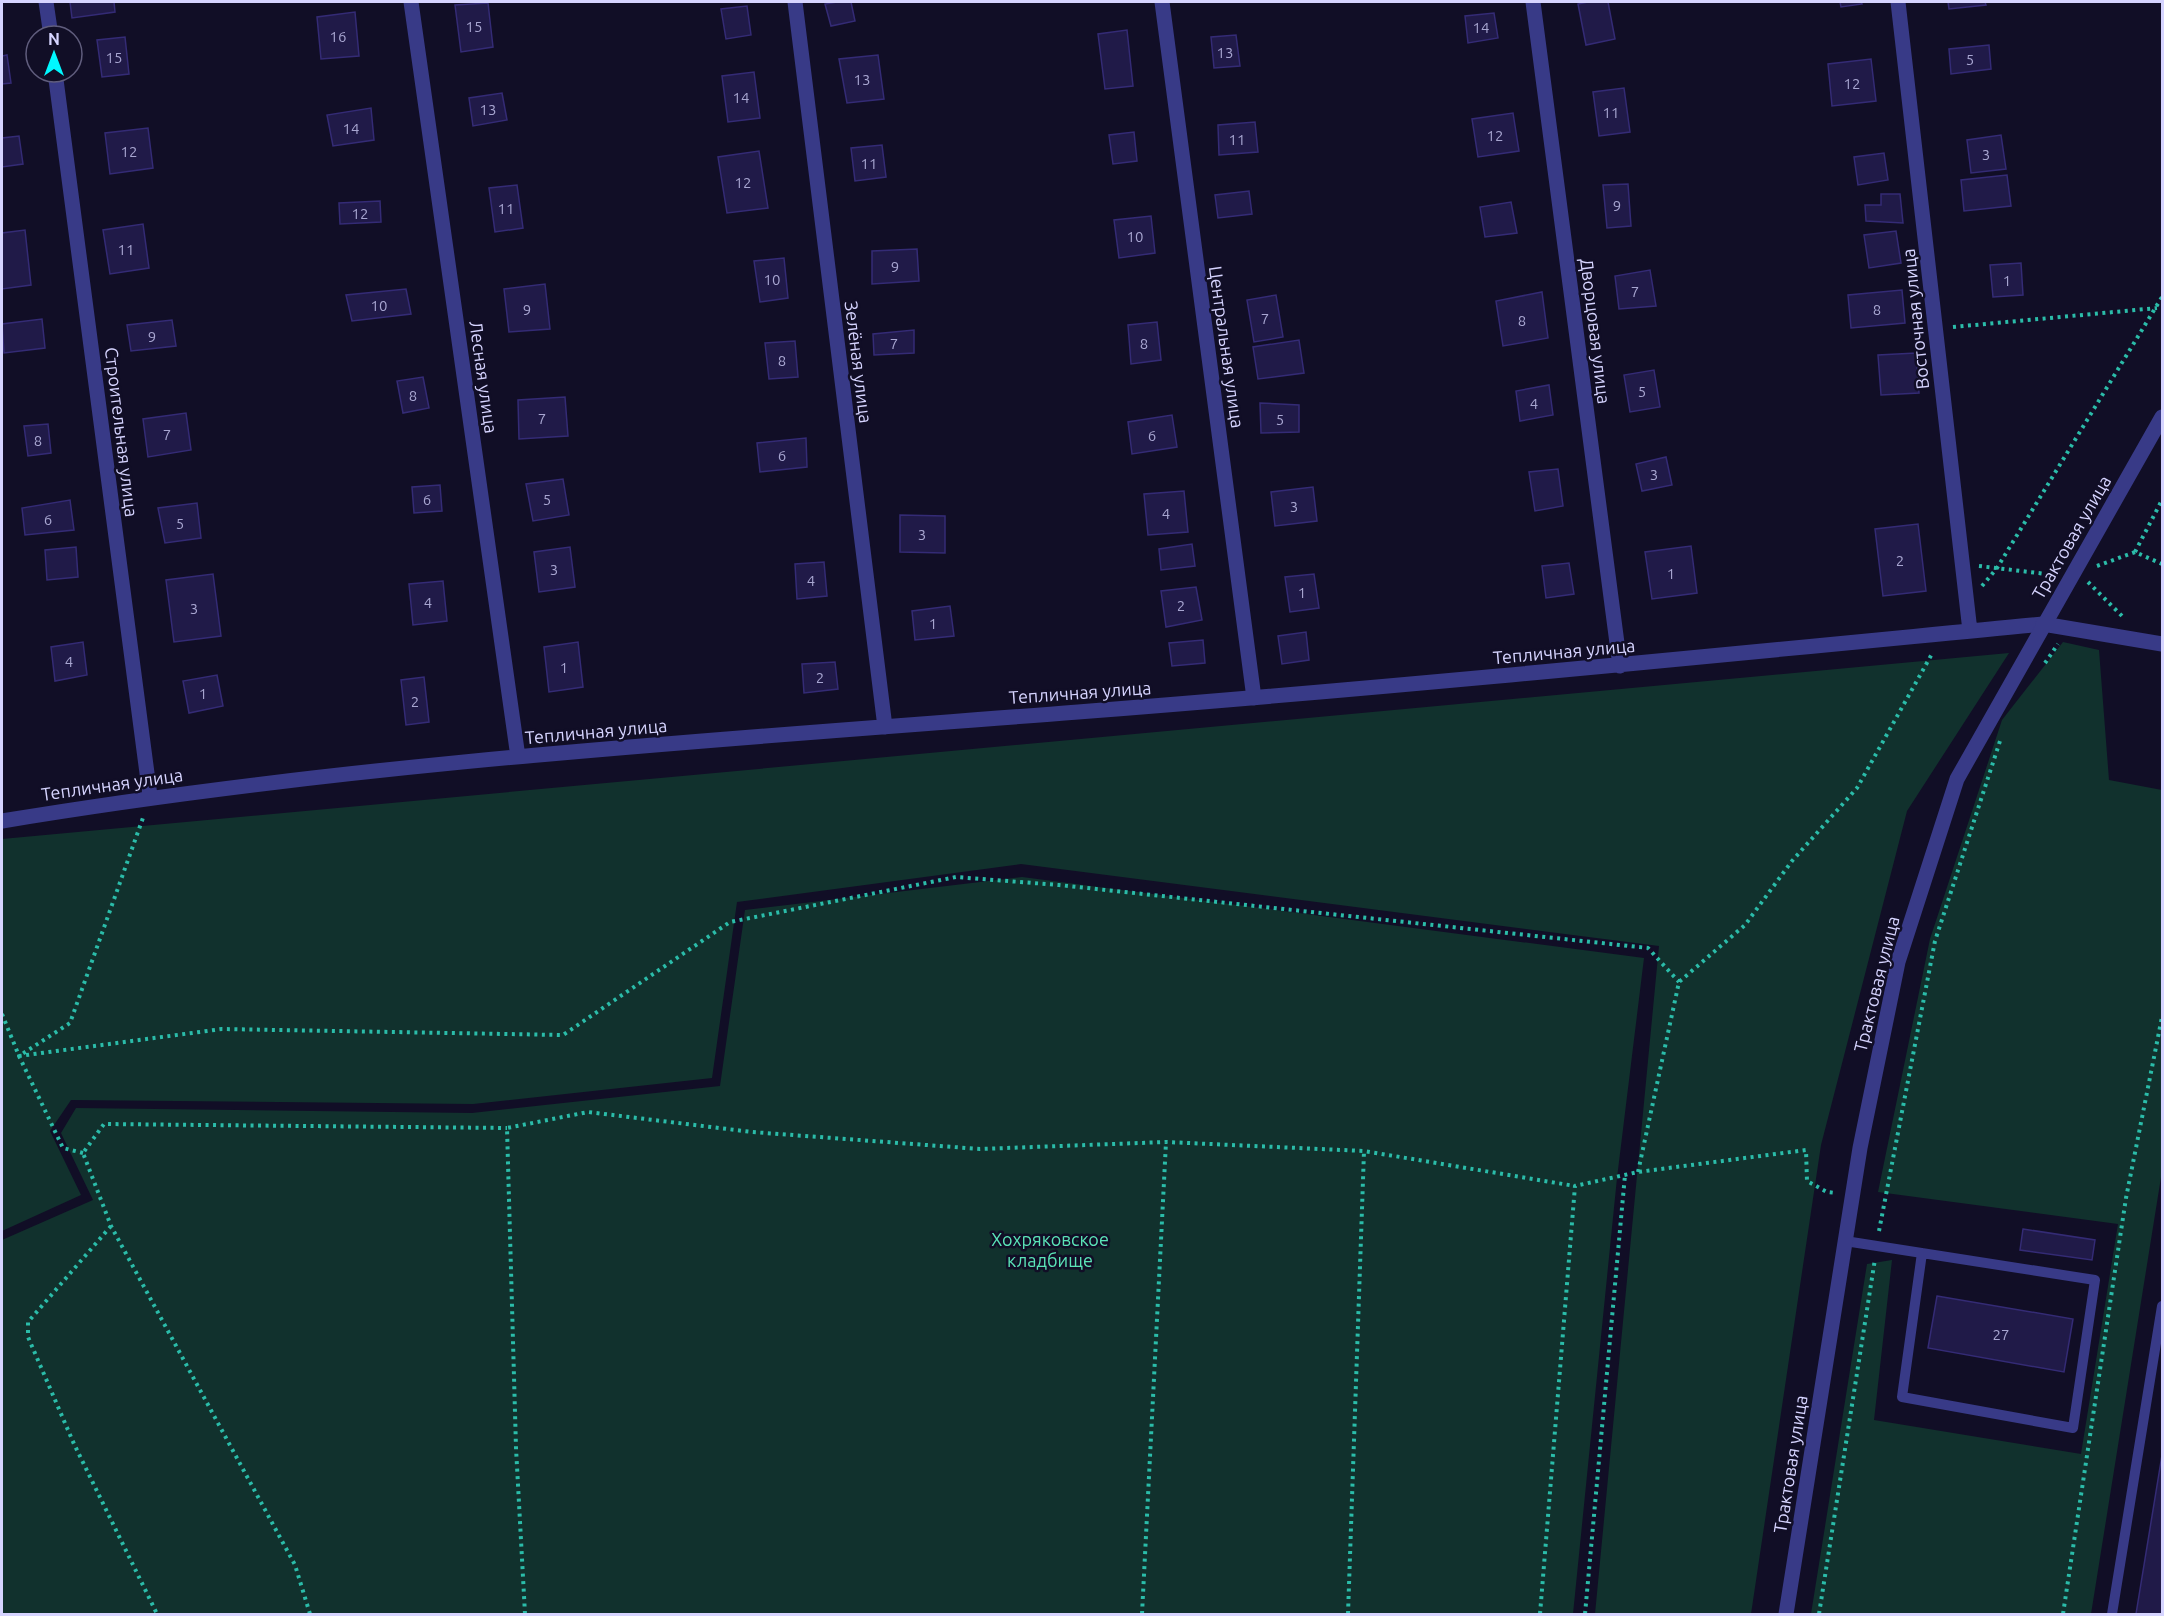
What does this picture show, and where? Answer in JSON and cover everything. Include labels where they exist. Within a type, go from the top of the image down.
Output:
[{"type":"street","points":[[46,2],[49,24]]},
{"type":"street","name":"Лесная улица","points":[[411,2],[518,757]]},
{"type":"street","name":"Зелёная улица","points":[[795,2],[885,727]]},
{"type":"street","name":"Центральная улица","points":[[1162,2],[1254,698]]},
{"type":"street","name":"Дворцовая улица","points":[[1533,2],[1620,666]]},
{"type":"street","name":"Восточная улица","points":[[1898,2],[1970,631]]},
{"type":"street","name":"Строительная улица","points":[[57,84],[150,796]]},
{"type":"street","name":"Трактовая улица","points":[[1786,1614],[1852,1195],[1898,962],[1958,779],[2043,624],[2163,417]]},
{"type":"street","name":"Тепличная улица","points":[[2,821],[150,796],[518,757],[1254,698],[1620,666],[2043,624],[2163,644]]},
{"type":"lane","points":[[1845,1241],[1876,1246],[1922,1253],[2095,1280],[2073,1428],[1902,1397],[1922,1253]]},
{"type":"lane","points":[[2112,1614],[2163,1306]]},
{"type":"path","points":[[1967,604],[1997,568],[2163,297]]},
{"type":"path","points":[[1935,328],[2158,308]]},
{"type":"path","points":[[2135,552],[2163,500]]},
{"type":"path","points":[[2087,581],[2128,622]]},
{"type":"path","points":[[2042,668],[2068,628]]},
{"type":"path","points":[[1638,1172],[1679,982],[1745,925],[1792,861],[1857,788],[1944,634]]},
{"type":"path","points":[[1819,1614],[1876,1246],[1935,941],[2001,739]]},
{"type":"path","points":[[19,1056],[70,1023],[150,796]]},
{"type":"path","points":[[19,1056],[222,1029],[563,1035],[626,990],[730,922],[956,877],[1059,885],[1648,948],[1679,982]]},
{"type":"path","points":[[2,1014],[19,1056],[63,1148],[83,1153]]},
{"type":"path","points":[[2063,1614],[2126,1198],[2163,1017]]},
{"type":"path","points":[[83,1153],[104,1124],[507,1128],[588,1112],[752,1132],[980,1149],[1166,1142],[1364,1151],[1575,1186],[1638,1172],[1806,1150],[1807,1181],[1827,1192],[1852,1195]]},
{"type":"path","points":[[507,1128],[516,1448],[525,1614]]},
{"type":"path","points":[[1142,1614],[1166,1142]]},
{"type":"path","points":[[1348,1614],[1364,1151]]},
{"type":"path","points":[[83,1153],[111,1226],[295,1565],[310,1614]]},
{"type":"path","points":[[1585,1614],[1625,1175]]},
{"type":"path","points":[[1540,1614],[1575,1186]]},
{"type":"path","points":[[111,1226],[28,1322],[27,1337],[74,1444],[157,1614]]},
{"type":"green space","points":[[2063,642],[2099,650],[2109,780],[2162,790],[2162,1171],[2091,1614],[1811,1614],[1867,1264],[1892,1260],[1874,1420],[2081,1454],[2118,1224],[1878,1192],[1930,939],[2002,720]]},
{"type":"green space","points":[[2009,653],[1907,811],[1821,1145],[1751,1614],[1595,1614],[1659,946],[1021,864],[737,902],[712,1078],[473,1104],[71,1100],[50,1131],[81,1195],[2,1231],[2,839]]},
{"type":"green space","name":"Хохряковское кладбище","points":[[1022,877],[1644,958],[1617,1178],[1573,1614],[2,1614],[2,1240],[93,1200],[61,1133],[76,1108],[472,1113],[720,1086],[745,910]]},
{"type":"building","points":[[70,2],[114,2],[115,12],[72,18]]},
{"type":"building","points":[[851,2],[855,21],[831,26],[825,4]]},
{"type":"building","points":[[1608,2],[1615,39],[1586,45],[1578,4]]},
{"type":"building","points":[[1840,2],[1861,2],[1862,4],[1841,7]]},
{"type":"building","points":[[1948,2],[1985,2],[1986,5],[1949,9]]},
{"type":"building","points":[[488,3],[493,47],[461,52],[455,5]]},
{"type":"building","points":[[747,6],[751,35],[726,39],[721,9]]},
{"type":"building","points":[[355,12],[359,56],[321,59],[317,17]]},
{"type":"building","points":[[1494,13],[1498,38],[1468,43],[1465,16]]},
{"type":"building","points":[[1127,30],[1133,86],[1105,89],[1098,34]]},
{"type":"building","points":[[1236,35],[1240,66],[1214,68],[1211,37]]},
{"type":"building","points":[[125,37],[129,74],[102,77],[97,40]]},
{"type":"building","points":[[1989,45],[1991,69],[1951,74],[1949,49]]},
{"type":"building","points":[[7,55],[11,83],[2,84],[2,56]]},
{"type":"building","points":[[878,55],[884,99],[847,103],[839,59]]},
{"type":"building","points":[[1871,59],[1876,101],[1832,106],[1828,64]]},
{"type":"building","points":[[754,72],[760,118],[728,122],[722,76]]},
{"type":"building","points":[[1624,88],[1630,132],[1599,136],[1593,92]]},
{"type":"building","points":[[502,93],[507,120],[473,126],[469,98]]},
{"type":"building","points":[[371,108],[374,140],[333,146],[327,115]]},
{"type":"building","points":[[1513,113],[1519,151],[1478,157],[1472,119]]},
{"type":"building","points":[[1255,122],[1258,152],[1219,155],[1218,125]]},
{"type":"building","points":[[148,128],[153,168],[110,174],[105,133]]},
{"type":"building","points":[[1134,132],[1137,161],[1113,164],[1109,135]]},
{"type":"building","points":[[2001,135],[2006,169],[1971,173],[1967,140]]},
{"type":"building","points":[[19,136],[23,164],[2,167],[2,138]]},
{"type":"building","points":[[882,145],[886,177],[855,181],[851,148]]},
{"type":"building","points":[[759,151],[768,208],[727,213],[718,157]]},
{"type":"building","points":[[1884,153],[1888,180],[1858,185],[1854,157]]},
{"type":"building","points":[[2007,175],[2011,206],[1964,211],[1961,180]]},
{"type":"building","points":[[1628,184],[1631,226],[1607,228],[1603,185]]},
{"type":"building","points":[[517,185],[523,228],[495,232],[489,188]]},
{"type":"building","points":[[1249,191],[1252,214],[1218,218],[1215,195]]},
{"type":"building","points":[[1881,194],[1900,194],[1903,223],[1866,221],[1865,205],[1881,205]]},
{"type":"building","points":[[380,201],[381,222],[340,224],[339,203]]},
{"type":"building","points":[[1511,202],[1517,233],[1485,237],[1480,207]]},
{"type":"building","points":[[1151,216],[1155,253],[1119,258],[1114,220]]},
{"type":"building","points":[[143,224],[149,268],[110,274],[103,230]]},
{"type":"building","points":[[25,230],[31,285],[2,289],[2,233]]},
{"type":"building","points":[[1896,231],[1901,263],[1869,268],[1864,235]]},
{"type":"building","points":[[917,249],[919,281],[872,284],[872,251]]},
{"type":"building","points":[[784,258],[788,298],[760,302],[754,261]]},
{"type":"building","points":[[2021,263],[2023,295],[1993,297],[1990,265]]},
{"type":"building","points":[[1650,270],[1656,306],[1619,309],[1615,276]]},
{"type":"building","points":[[545,284],[550,329],[509,332],[504,289]]},
{"type":"building","points":[[406,289],[411,314],[352,321],[346,295]]},
{"type":"building","points":[[1902,290],[1905,323],[1851,328],[1848,295]]},
{"type":"building","points":[[1542,292],[1548,338],[1503,346],[1496,301]]},
{"type":"building","points":[[1276,295],[1283,337],[1254,342],[1247,300]]},
{"type":"building","points":[[42,319],[45,348],[4,353],[2,324]]},
{"type":"building","points":[[172,320],[176,346],[131,351],[127,325]]},
{"type":"building","points":[[1157,322],[1161,360],[1131,364],[1128,325]]},
{"type":"building","points":[[914,330],[914,353],[874,355],[873,334]]},
{"type":"building","points":[[1299,340],[1304,373],[1258,379],[1253,347]]},
{"type":"building","points":[[795,341],[798,377],[769,379],[765,343]]},
{"type":"building","points":[[1916,353],[1919,393],[1881,395],[1878,355]]},
{"type":"building","points":[[1654,370],[1660,407],[1630,412],[1624,375]]},
{"type":"building","points":[[423,377],[429,408],[403,413],[397,381]]},
{"type":"building","points":[[1549,385],[1553,415],[1520,421],[1516,391]]},
{"type":"building","points":[[565,397],[568,436],[519,439],[518,400]]},
{"type":"building","points":[[1260,403],[1299,405],[1299,432],[1261,433]]},
{"type":"building","points":[[186,413],[191,450],[148,457],[143,419]]},
{"type":"building","points":[[1172,415],[1177,447],[1132,454],[1128,422]]},
{"type":"building","points":[[48,424],[51,453],[28,456],[24,426]]},
{"type":"building","points":[[806,438],[807,467],[760,472],[757,443]]},
{"type":"building","points":[[1666,457],[1672,485],[1642,491],[1636,464]]},
{"type":"building","points":[[1558,469],[1563,506],[1535,511],[1529,472]]},
{"type":"building","points":[[563,479],[569,515],[533,521],[526,484]]},
{"type":"building","points":[[440,485],[442,511],[414,513],[412,487]]},
{"type":"building","points":[[1313,487],[1317,521],[1275,526],[1271,492]]},
{"type":"building","points":[[1184,491],[1188,532],[1148,535],[1144,494]]},
{"type":"building","points":[[70,500],[74,530],[25,535],[22,508]]},
{"type":"building","points":[[197,503],[201,538],[165,543],[158,508]]},
{"type":"building","points":[[900,515],[945,516],[945,553],[900,552]]},
{"type":"building","points":[[1918,524],[1926,591],[1883,596],[1875,529]]},
{"type":"building","points":[[1192,544],[1195,566],[1161,570],[1159,549]]},
{"type":"building","points":[[1691,546],[1697,593],[1652,599],[1645,552]]},
{"type":"building","points":[[76,547],[78,577],[47,580],[45,550]]},
{"type":"building","points":[[570,547],[575,587],[539,592],[534,552]]},
{"type":"building","points":[[824,562],[827,596],[797,599],[795,564]]},
{"type":"building","points":[[1569,563],[1574,594],[1546,598],[1542,566]]},
{"type":"building","points":[[213,574],[221,636],[174,642],[166,580]]},
{"type":"building","points":[[1314,574],[1319,608],[1290,612],[1285,577]]},
{"type":"building","points":[[443,581],[447,621],[413,625],[409,584]]},
{"type":"building","points":[[1196,587],[1202,620],[1166,627],[1161,591]]},
{"type":"building","points":[[950,606],[954,636],[915,640],[912,611]]},
{"type":"building","points":[[1306,632],[1309,660],[1282,664],[1278,636]]},
{"type":"building","points":[[1203,640],[1205,663],[1172,666],[1169,643]]},
{"type":"building","points":[[83,642],[87,675],[55,681],[51,647]]},
{"type":"building","points":[[578,642],[583,687],[549,692],[544,647]]},
{"type":"building","points":[[835,662],[838,689],[804,693],[802,664]]},
{"type":"building","points":[[217,675],[223,706],[189,713],[183,681]]},
{"type":"building","points":[[424,677],[429,722],[406,725],[401,680]]},
{"type":"building","points":[[2023,1229],[2095,1240],[2092,1260],[2020,1250]]},
{"type":"building","points":[[1937,1296],[2073,1319],[2064,1372],[1928,1348]]},
{"type":"building","points":[[2162,1455],[2162,1614],[2136,1614]]}]
